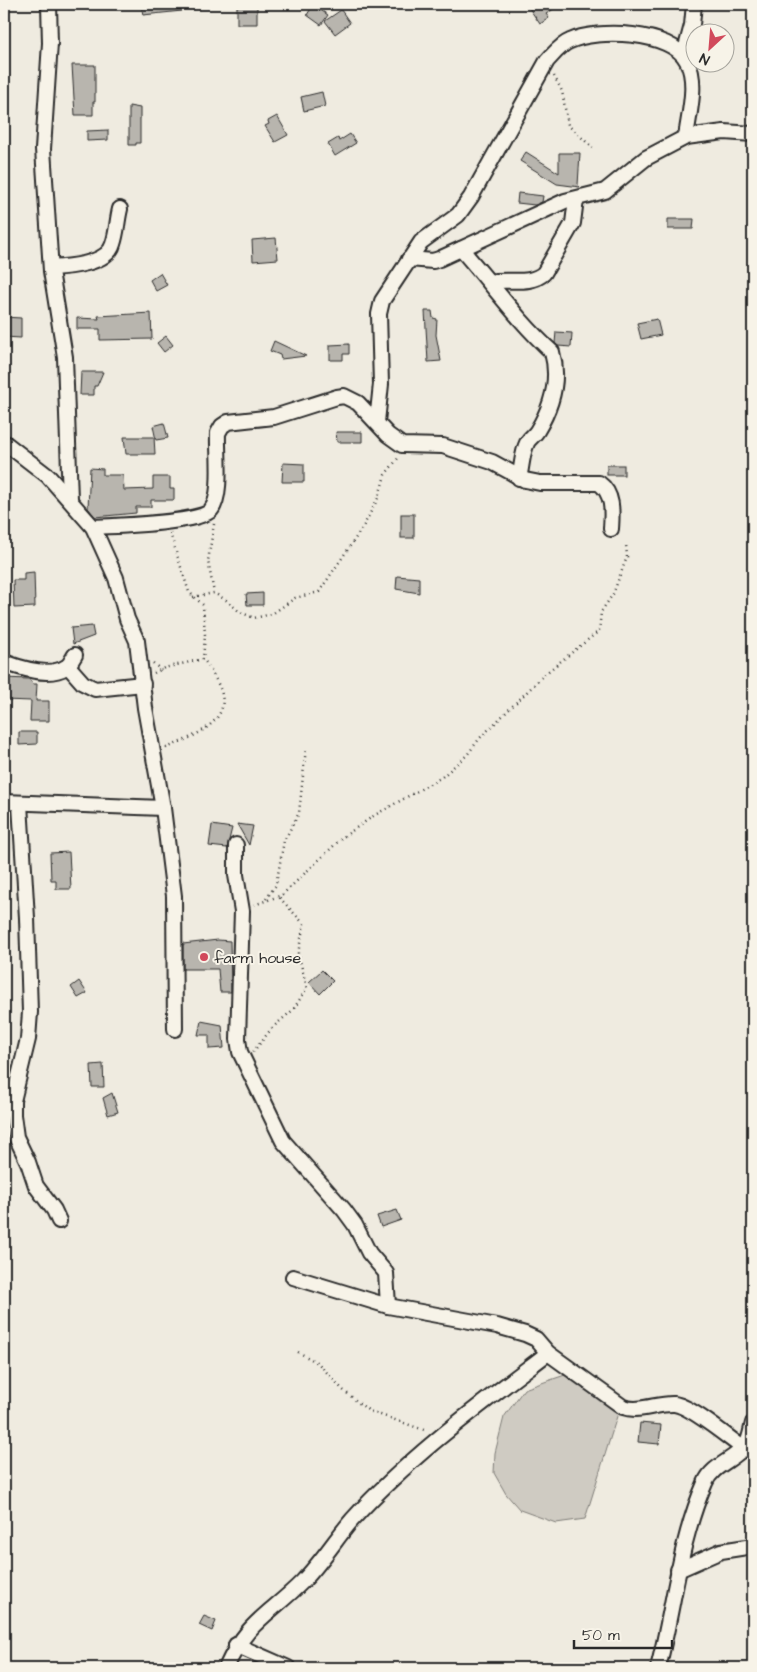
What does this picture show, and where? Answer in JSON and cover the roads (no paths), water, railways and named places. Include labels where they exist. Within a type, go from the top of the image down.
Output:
[{"type":"street","points":[[49,4],[50,43],[43,149],[51,268],[65,357],[70,440],[70,499]]},
{"type":"street","points":[[692,22],[694,4]]},
{"type":"street","points":[[378,422],[381,384],[379,314],[382,301],[421,242],[458,215],[547,61],[560,47],[577,38],[622,33],[660,41],[684,55]]},
{"type":"street","points":[[686,137],[691,98],[690,72]]},
{"type":"street","points":[[409,259],[433,261],[565,201],[605,191],[653,153],[686,137],[724,132],[753,134]]},
{"type":"street","points":[[490,282],[500,279],[529,280],[539,277],[544,273],[574,223],[576,199]]},
{"type":"street","points":[[51,268],[71,267],[105,257],[114,244],[120,209]]},
{"type":"street","points":[[461,249],[490,282],[510,310],[552,352],[554,360],[553,395],[548,412],[535,435],[526,444],[519,478]]},
{"type":"street","points":[[94,527],[166,522],[201,516],[212,510],[217,494],[218,433],[222,426],[228,422],[274,417],[341,396],[358,402],[402,445],[415,447],[443,446],[492,462],[519,478],[540,483],[600,483],[608,491],[612,506],[611,529]]},
{"type":"street","points":[[4,442],[48,476],[94,527],[116,578],[127,619],[137,641],[163,808],[174,896],[175,1029]]},
{"type":"street","points":[[4,662],[41,672],[57,671],[71,660],[83,683],[95,689],[142,682]]},
{"type":"street","points":[[4,802],[163,808]]},
{"type":"street","points":[[20,804],[27,918],[30,1012],[28,1038],[13,1101],[13,1115],[16,1137],[28,1162],[36,1186],[54,1210],[59,1221]]},
{"type":"street","points":[[236,845],[236,875],[242,911],[238,1039],[240,1052],[283,1141],[344,1210],[355,1225],[368,1253],[386,1273],[388,1306]]},
{"type":"street","points":[[293,1277],[388,1306],[497,1326],[525,1334],[536,1339],[548,1353],[623,1407],[633,1409],[666,1404],[683,1406],[748,1450]]},
{"type":"street","points":[[226,1668],[236,1646],[255,1622],[302,1582],[352,1520],[440,1436],[548,1353]]},
{"type":"street","points":[[748,1450],[753,1423]]},
{"type":"street","points":[[658,1668],[678,1570],[702,1490],[709,1475],[748,1450]]},
{"type":"street","points":[[678,1570],[721,1551],[753,1546]]},
{"type":"street","points":[[236,1646],[288,1668]]},
{"type":"place","name":"farm house","points":[[204,957]]}]
